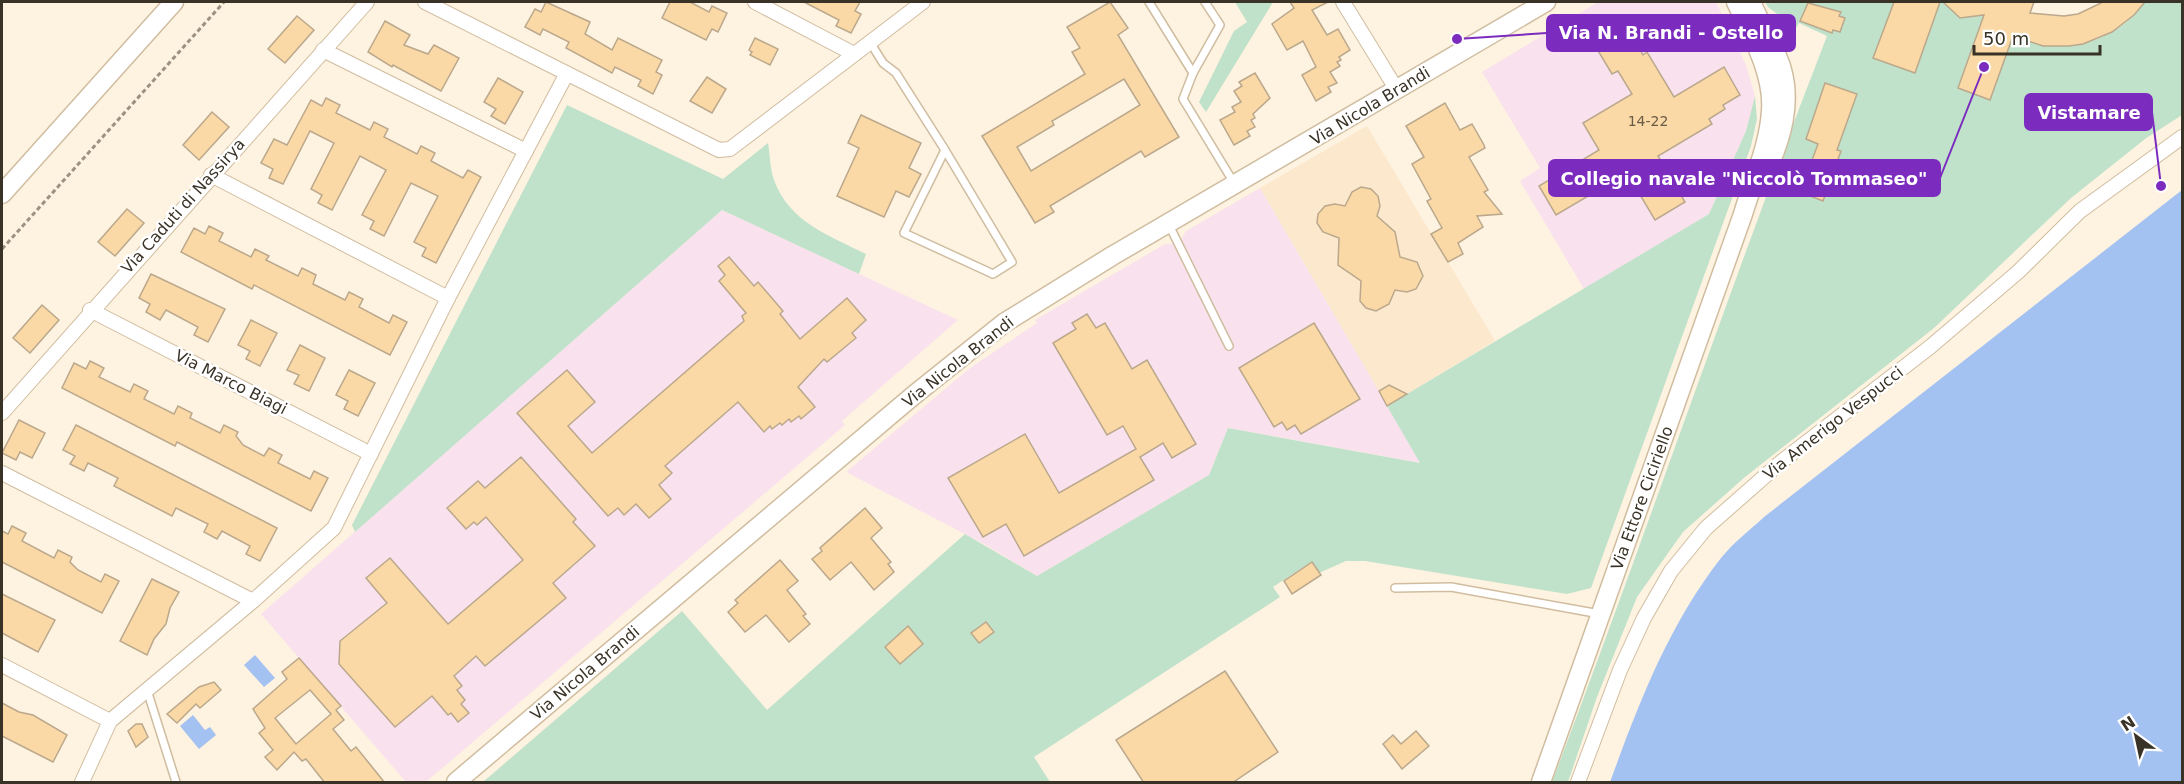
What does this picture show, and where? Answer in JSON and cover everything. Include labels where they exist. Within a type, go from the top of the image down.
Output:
[{"type":"street","points":[[2,194],[174,2]]},
{"type":"street","name":"Via Caduti di Nassirya","points":[[2,413],[90,310],[367,2]]},
{"type":"street","points":[[425,2],[566,75],[719,150],[730,149],[923,2]]},
{"type":"street","points":[[755,2],[854,54]]},
{"type":"street","points":[[1343,2],[1397,90]]},
{"type":"street","name":"Via Nicola Brandi","points":[[456,783],[970,348],[1004,323],[1546,2]]},
{"type":"street","name":"Via Ettore Ciciriello","points":[[1541,783],[1743,214],[1772,110],[1770,89],[1763,66],[1736,2]]},
{"type":"street","name":"Via Ettore Ciciriello","points":[[1743,214],[1773,159],[1782,127],[1786,98],[1778,57],[1751,2]]},
{"type":"street","points":[[323,50],[526,151]]},
{"type":"street","points":[[82,783],[110,721],[329,535],[448,298],[566,75]]},
{"type":"street","name":"Via Amerigo Vespucci","points":[[1578,783],[1620,670],[1644,618],[1671,571],[1706,528],[1781,462],[1939,339],[2018,272],[2080,211],[2182,137]]},
{"type":"street","points":[[211,175],[448,298]]},
{"type":"street","name":"Via Marco Biagi","points":[[90,310],[371,454]]},
{"type":"street","points":[[2,473],[253,601]]},
{"type":"street","points":[[2,665],[110,721]]},
{"type":"lane","points":[[1149,2],[1192,73]]},
{"type":"lane","points":[[1205,2],[1220,25],[1192,73],[1183,99],[1235,186]]},
{"type":"lane","points":[[870,42],[883,63],[896,73],[945,150],[1012,262],[993,274],[904,233],[945,150]]},
{"type":"lane","points":[[1169,224],[1229,346]]},
{"type":"lane","points":[[1395,588],[1451,587],[1601,614]]},
{"type":"lane","points":[[147,690],[176,783]]},
{"type":"path","points":[[2,249],[224,2]]},
{"type":"shaded area","points":[[1598,2],[1716,2],[1746,65],[1755,96],[1746,131],[1709,214],[1584,289],[1520,181],[1540,168],[1482,72]]},
{"type":"shaded area","points":[[1367,126],[1495,341],[1387,406],[1260,188]]},
{"type":"shaded area","points":[[1260,188],[1421,463],[1228,428],[1209,475],[1037,576],[982,543],[846,472],[970,368],[1037,323],[1035,320],[1165,244],[1172,244],[1182,238],[1186,231]]},
{"type":"shaded area","points":[[722,210],[958,320],[842,421],[845,425],[426,782],[406,782],[261,614]]},
{"type":"green space","points":[[1235,2],[1273,2],[1206,112],[1199,102],[1234,31],[1247,22]]},
{"type":"green space","points":[[1765,2],[1905,2],[1884,61],[1915,72],[1940,2],[1955,3],[1954,11],[1960,18],[1985,14],[1958,88],[1990,100],[2013,36],[2049,45],[2085,43],[2118,29],[2144,2],[2182,2],[2182,115],[2145,139],[2071,198],[1934,328],[1745,477],[1683,532],[1637,597],[1597,697],[1568,782],[1552,782],[1827,36],[1799,23],[1796,28],[1768,7]],"holes":[[[1808,3],[1841,12],[1839,16],[1844,18],[1840,32],[1833,30],[1831,33],[1801,21]],[[1839,88],[1857,95],[1837,150],[1841,152],[1823,201],[1800,192],[1818,143],[1806,139],[1823,89]]]},
{"type":"green space","points":[[1755,96],[1757,119],[1751,146],[1591,588],[1567,594],[1365,561],[1346,561],[1319,573],[1311,562],[1273,587],[1280,597],[1034,757],[1050,782],[483,782],[682,611],[767,710],[965,534],[1037,576],[1209,475],[1228,428],[1420,463],[1387,406],[1709,214],[1746,131]]},
{"type":"green space","points":[[567,105],[723,179],[768,143],[774,180],[790,207],[812,226],[866,254],[859,274],[722,210],[355,532],[352,525]]},
{"type":"water","points":[[2182,190],[2182,782],[1610,782],[1644,694],[1670,638],[1702,584],[1731,547],[1764,517]]},
{"type":"water","points":[[255,655],[275,678],[264,687],[244,665]]},
{"type":"water","points":[[193,715],[205,730],[210,727],[216,735],[199,749],[180,726]]},
{"type":"building","points":[[546,2],[590,22],[585,34],[612,50],[618,38],[662,60],[656,72],[662,75],[653,94],[638,86],[641,80],[615,67],[612,73],[566,48],[569,42],[543,29],[540,35],[525,27],[535,9],[541,12]]},
{"type":"building","points":[[670,2],[690,2],[709,12],[712,6],[727,13],[718,32],[712,29],[706,40],[662,18]]},
{"type":"building","points":[[804,2],[860,2],[855,11],[861,14],[851,33],[836,26],[839,20]]},
{"type":"building","points":[[1110,2],[1128,28],[1118,35],[1179,137],[1145,157],[1141,151],[1050,206],[1054,212],[1035,223],[982,136],[1085,74],[1072,52],[1080,48],[1067,27]],"holes":[[[1124,79],[1140,105],[1031,171],[1017,147],[1054,125],[1052,121]]]},
{"type":"building","points":[[1290,2],[1328,2],[1312,10],[1327,35],[1338,29],[1350,50],[1339,57],[1341,60],[1337,62],[1340,66],[1330,72],[1337,83],[1328,87],[1331,92],[1316,101],[1302,75],[1316,67],[1303,41],[1287,50],[1272,24],[1294,8]]},
{"type":"building","points":[[1894,2],[1940,2],[1915,73],[1873,58]]},
{"type":"building","points":[[1943,2],[2034,2],[2030,13],[2064,16],[2078,14],[2103,2],[2145,2],[2134,15],[2112,32],[2083,44],[2043,46],[2013,36],[1990,100],[1958,88],[1984,15],[1960,18]]},
{"type":"building","points":[[1808,3],[1841,12],[1839,16],[1845,18],[1840,32],[1833,30],[1832,33],[1800,21]]},
{"type":"building","points":[[297,16],[314,30],[285,63],[268,49]]},
{"type":"building","points":[[385,21],[410,35],[404,45],[428,54],[434,45],[459,58],[441,91],[393,65],[392,67],[368,52]]},
{"type":"building","points":[[1619,22],[1629,40],[1633,37],[1643,55],[1647,52],[1674,97],[1724,67],[1740,95],[1723,105],[1725,109],[1709,119],[1712,124],[1658,156],[1685,202],[1655,220],[1627,173],[1556,215],[1539,186],[1599,150],[1583,123],[1632,94],[1618,71],[1612,74],[1591,39]]},
{"type":"building","points":[[755,38],[778,49],[770,65],[750,55],[752,52],[749,50]]},
{"type":"building","points":[[1255,73],[1270,98],[1253,114],[1255,118],[1251,120],[1255,127],[1247,131],[1250,136],[1234,145],[1220,120],[1235,112],[1232,107],[1241,102],[1234,91],[1242,86],[1239,82]]},
{"type":"building","points":[[707,77],[726,89],[712,113],[690,101]]},
{"type":"building","points":[[498,78],[523,92],[505,124],[491,116],[496,109],[484,102]]},
{"type":"building","points":[[1825,83],[1857,94],[1837,150],[1841,151],[1823,201],[1800,192],[1818,144],[1806,139]]},
{"type":"building","points":[[326,98],[340,105],[336,113],[370,130],[374,122],[388,129],[384,137],[417,154],[421,146],[435,153],[431,161],[463,178],[468,170],[481,177],[436,263],[422,256],[426,248],[414,242],[438,196],[411,183],[384,236],[370,229],[374,221],[362,215],[386,170],[360,156],[332,210],[318,203],[322,195],[311,189],[334,143],[310,131],[283,184],[269,178],[273,169],[261,163],[274,139],[287,145],[311,100],[322,106]]},
{"type":"building","points":[[1445,103],[1460,130],[1472,124],[1484,145],[1485,148],[1469,157],[1488,190],[1484,192],[1502,214],[1477,216],[1483,227],[1458,243],[1463,254],[1448,262],[1431,234],[1442,228],[1427,201],[1431,199],[1412,164],[1424,157],[1406,126]]},
{"type":"building","points":[[212,112],[229,127],[199,160],[183,145]]},
{"type":"building","points":[[861,115],[921,143],[909,168],[921,174],[909,197],[896,191],[884,217],[837,196],[859,148],[848,143]]},
{"type":"building","points":[[1361,187],[1371,189],[1378,196],[1380,206],[1377,216],[1395,232],[1400,257],[1417,262],[1423,276],[1416,289],[1407,292],[1395,290],[1389,304],[1376,311],[1366,308],[1360,301],[1361,281],[1338,265],[1339,238],[1323,232],[1317,223],[1318,214],[1325,206],[1335,204],[1345,206],[1352,192]]},
{"type":"building","points":[[127,209],[144,223],[115,256],[98,242]]},
{"type":"building","points":[[209,226],[223,233],[219,241],[251,257],[255,249],[269,256],[266,260],[298,276],[302,268],[316,275],[313,284],[345,300],[349,292],[363,299],[359,307],[389,323],[393,315],[407,322],[390,355],[254,285],[252,289],[181,252],[194,228],[205,234]]},
{"type":"building","points":[[729,257],[754,286],[758,282],[783,311],[780,314],[800,339],[847,298],[866,320],[852,333],[856,338],[827,362],[824,359],[798,387],[815,407],[801,419],[799,416],[791,422],[789,419],[772,429],[770,426],[764,432],[738,402],[665,466],[672,473],[659,485],[671,499],[649,518],[636,504],[624,515],[618,508],[608,516],[517,413],[567,370],[595,402],[568,426],[592,453],[744,321],[742,316],[746,313],[719,281],[725,275],[718,266]]},
{"type":"building","points":[[151,274],[225,309],[208,342],[194,335],[198,327],[166,310],[160,320],[146,312],[150,304],[139,298]]},
{"type":"building","points":[[42,305],[59,320],[30,353],[13,338]]},
{"type":"building","points":[[1087,314],[1096,328],[1105,323],[1132,369],[1147,360],[1196,444],[1172,458],[1163,443],[1140,457],[1154,480],[1024,556],[1006,524],[983,537],[948,478],[1025,434],[1059,493],[1136,449],[1123,426],[1107,435],[1053,343],[1076,329],[1072,323]]},
{"type":"building","points":[[251,320],[277,333],[260,366],[246,359],[250,351],[238,345]]},
{"type":"building","points":[[1314,323],[1360,399],[1301,434],[1295,425],[1287,430],[1282,422],[1274,427],[1239,368]]},
{"type":"building","points":[[300,345],[325,358],[309,391],[294,384],[299,375],[287,370]]},
{"type":"building","points":[[90,361],[104,368],[99,377],[130,392],[134,384],[148,391],[144,399],[174,414],[178,406],[192,413],[190,418],[220,433],[224,425],[238,432],[236,436],[243,445],[264,456],[269,448],[282,455],[278,463],[310,479],[314,471],[328,478],[311,511],[177,442],[175,446],[62,388],[74,363],[86,369]]},
{"type":"building","points":[[349,370],[375,383],[358,416],[344,409],[348,401],[336,395]]},
{"type":"building","points":[[1389,385],[1407,394],[1387,406],[1379,391]]},
{"type":"building","points":[[19,420],[45,433],[32,458],[20,452],[16,460],[2,453]]},
{"type":"building","points":[[76,425],[277,528],[260,561],[246,554],[250,546],[222,531],[217,539],[204,532],[208,524],[176,508],[172,516],[114,486],[118,478],[88,463],[84,471],[70,464],[75,456],[63,450]]},
{"type":"building","points":[[521,457],[576,519],[573,522],[595,546],[553,583],[566,598],[485,666],[476,656],[454,676],[462,686],[457,690],[465,700],[461,704],[469,713],[458,722],[451,713],[448,715],[432,696],[395,727],[339,664],[340,641],[387,603],[366,578],[390,558],[448,624],[523,560],[486,517],[477,525],[474,522],[466,529],[447,508],[478,481],[485,488]]},
{"type":"building","points":[[865,508],[882,528],[871,538],[891,562],[888,564],[894,572],[874,590],[851,562],[830,580],[812,559],[822,551],[820,548]]},
{"type":"building","points":[[12,526],[26,533],[22,541],[54,558],[58,550],[72,557],[70,562],[78,570],[101,582],[105,574],[119,581],[102,613],[2,562],[2,531],[8,534]]},
{"type":"building","points":[[780,560],[798,581],[787,590],[806,614],[803,616],[810,624],[789,642],[766,615],[745,632],[728,612],[738,603],[735,600]]},
{"type":"building","points":[[1312,562],[1321,575],[1292,594],[1284,581]]},
{"type":"building","points":[[152,579],[179,592],[170,608],[166,624],[154,639],[147,655],[120,641]]},
{"type":"building","points":[[2,594],[55,620],[38,652],[2,633]]},
{"type":"building","points":[[986,622],[994,632],[979,643],[971,633]]},
{"type":"building","points":[[908,626],[923,644],[900,664],[885,647]]},
{"type":"building","points":[[299,658],[341,706],[336,710],[344,720],[333,729],[351,751],[356,747],[385,783],[325,783],[306,759],[302,761],[294,752],[277,770],[265,757],[273,750],[259,733],[265,728],[253,709],[287,679],[282,672]],"holes":[[[310,690],[331,714],[296,744],[275,718]]]},
{"type":"building","points":[[1225,671],[1278,752],[1232,783],[1144,783],[1116,740]]},
{"type":"building","points":[[214,682],[221,690],[200,708],[196,704],[177,723],[167,714],[199,687]]},
{"type":"building","points":[[2,703],[19,712],[33,715],[67,735],[53,762],[2,736]]},
{"type":"building","points":[[136,724],[142,724],[148,737],[136,747],[128,731]]},
{"type":"building","points":[[1416,731],[1429,746],[1402,769],[1383,744],[1393,735],[1401,744]]},
{"type":"place","name":"Via N. Brandi - Ostello","points":[[1457,39]]},
{"type":"place","name":"Collegio navale \"Niccolò Tommaseo\"","points":[[1984,67]]},
{"type":"place","name":"Vistamare","points":[[2161,186]]}]
